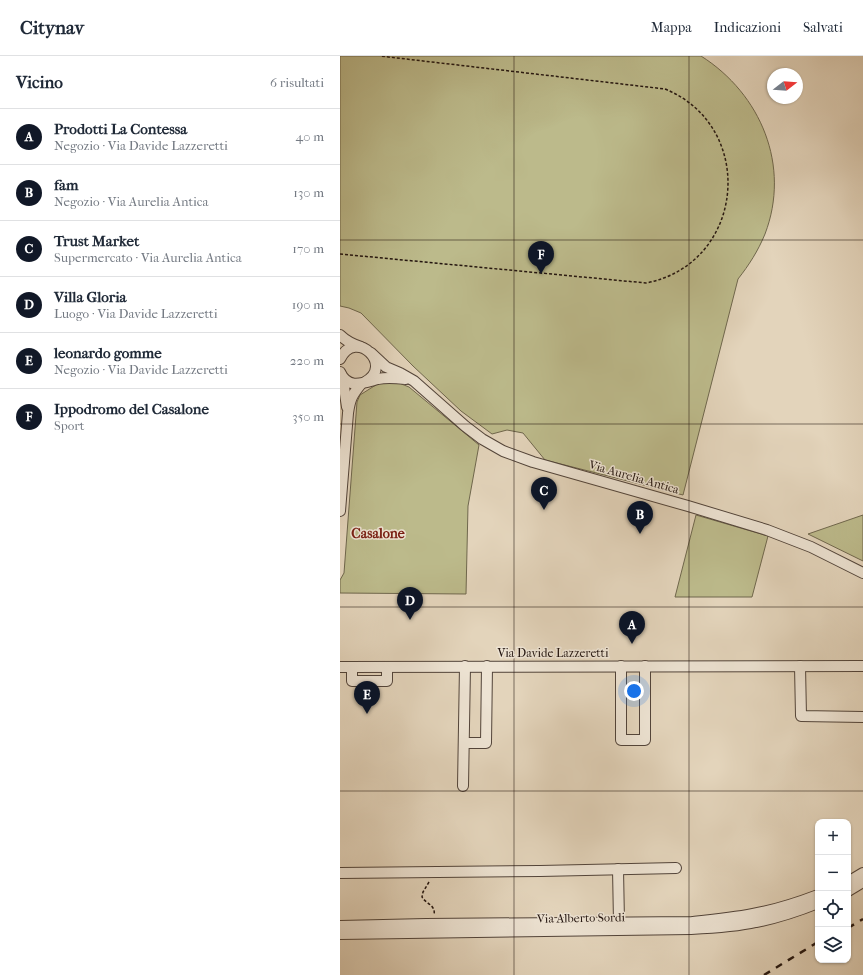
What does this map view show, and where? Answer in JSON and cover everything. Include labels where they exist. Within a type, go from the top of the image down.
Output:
[{"type":"street","name":"Via Aurelia Antica","points":[[340,335],[351,344],[366,349],[386,367],[414,381],[464,426],[503,451],[533,462],[767,530],[811,547],[863,572]]},
{"type":"street","points":[[340,359],[348,349],[361,347]]},
{"type":"street","points":[[340,510],[350,400],[354,392],[373,376],[376,364],[371,353]]},
{"type":"street","points":[[341,374],[352,384],[362,384],[378,379],[393,378],[414,381]]},
{"type":"street","points":[[341,374],[348,413]]},
{"type":"street","points":[[352,667],[352,681],[387,681],[387,666]]},
{"type":"street","points":[[463,786],[465,666]]},
{"type":"street","points":[[464,743],[486,743],[487,666]]},
{"type":"street","points":[[621,666],[621,740],[645,740],[645,666]]},
{"type":"street","points":[[800,666],[801,716],[863,717]]},
{"type":"street","name":"Via Davide Lazzeretti","points":[[340,667],[863,666]]},
{"type":"street","points":[[340,873],[676,868]]},
{"type":"street","points":[[618,870],[619,922]]},
{"type":"street","points":[[851,880],[863,873]]},
{"type":"street","points":[[851,888],[863,882]]},
{"type":"street","name":"Via Alberto Sordi","points":[[340,926],[692,922],[753,914],[800,902],[815,896]]},
{"type":"street","name":"Via Alberto Sordi","points":[[340,934],[691,930],[727,927],[756,922],[802,910],[815,904]]},
{"type":"path","points":[[340,254],[646,283],[676,272],[698,256],[710,242],[717,230],[727,200],[727,168],[724,154],[717,136],[707,120],[694,107],[665,89],[380,56]]},
{"type":"path","points":[[430,872],[430,882],[423,892],[422,897],[433,908],[434,914],[432,916]]},
{"type":"shaded area","points":[[340,56],[701,56],[722,72],[740,90],[754,111],[765,134],[772,158],[774,183],[772,208],[765,234],[753,258],[738,279],[683,495],[545,460],[523,433],[507,430],[492,434],[461,411],[413,366],[361,313],[340,306]]},
{"type":"shaded area","points":[[379,383],[399,383],[409,387],[479,445],[468,506],[466,594],[340,593],[340,580],[344,573],[357,402],[360,395]]},
{"type":"shaded area","points":[[696,515],[768,536],[752,597],[675,597]]},
{"type":"shaded area","points":[[863,515],[863,561],[808,534]]},
{"type":"railway","points":[[850,927],[863,919]]},
{"type":"railway","points":[[764,975],[815,944]]},
{"type":"place","name":"Ippodromo del Casalone","points":[[541,274]]},
{"type":"place","name":"Trust Market","points":[[544,510]]},
{"type":"place","name":"fam","points":[[640,534]]},
{"type":"place","name":"Villa Gloria","points":[[410,620]]},
{"type":"place","name":"Prodotti La Contessa","points":[[632,644]]},
{"type":"place","name":"leonardo gomme","points":[[367,714]]},
{"type":"district","name":"Casalone","points":[[378,533]]}]
